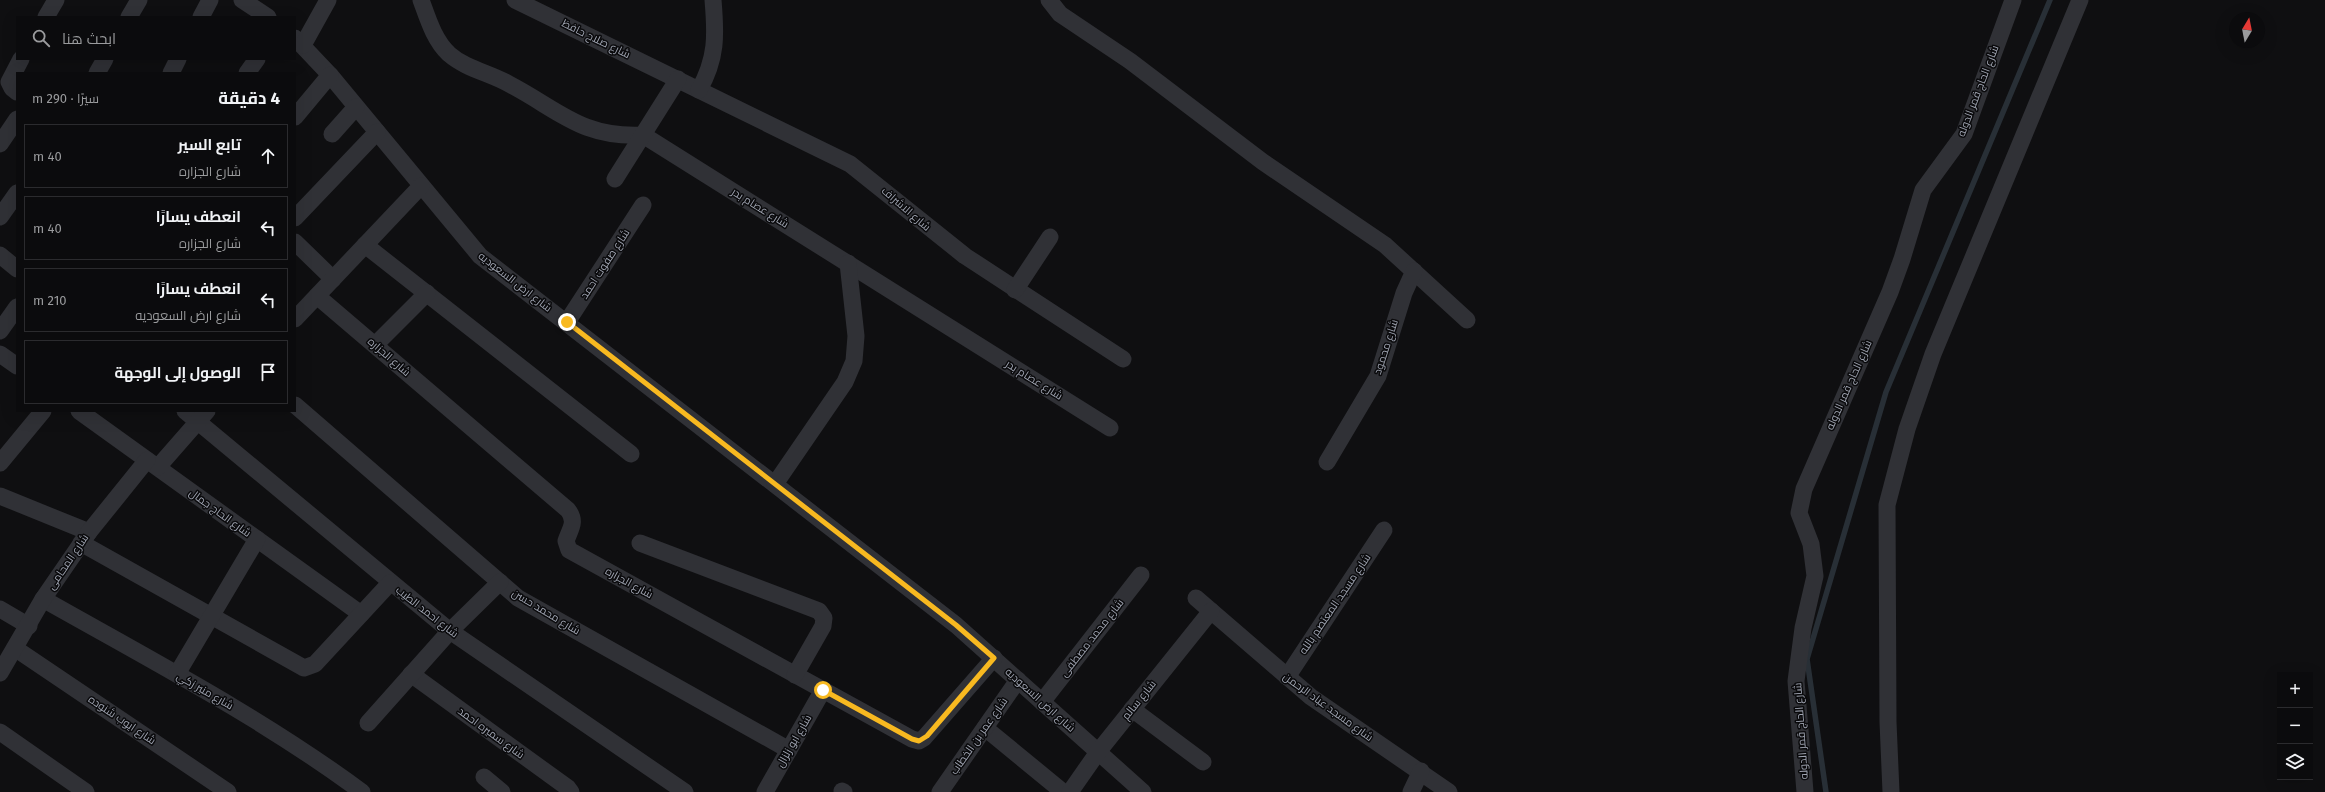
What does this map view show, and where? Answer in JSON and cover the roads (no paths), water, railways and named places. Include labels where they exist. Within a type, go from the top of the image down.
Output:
[{"type":"street","points":[[47,16],[56,0]]},
{"type":"street","points":[[130,16],[139,0]]},
{"type":"street","points":[[202,16],[210,0]]},
{"type":"street","points":[[243,0],[267,16]]},
{"type":"street","points":[[299,42],[328,0]]},
{"type":"street","points":[[421,0],[438,40],[449,53],[462,63],[508,83],[580,126],[611,134],[643,135]]},
{"type":"street","name":"شارع صلاح حافظ","points":[[515,0],[678,79]]},
{"type":"street","points":[[699,90],[713,58],[716,40],[714,0]]},
{"type":"street","points":[[1048,0],[1060,14],[1130,61],[1263,162],[1385,245],[1467,320]]},
{"type":"street","name":"شارع الحاج قمر الدوله","points":[[1805,792],[1796,681],[1803,628],[1815,576],[1811,544],[1800,513],[1804,489],[1890,292],[1924,190],[1964,134],[2013,0]]},
{"type":"street","points":[[1891,792],[1888,722],[1887,506],[1907,429],[1933,354],[2080,0]]},
{"type":"street","name":"شارع ارض السعوديه","points":[[299,42],[330,75],[480,256],[956,625],[1142,792]]},
{"type":"street","points":[[16,91],[12,88],[9,82],[20,60]]},
{"type":"street","points":[[98,72],[104,60]]},
{"type":"street","points":[[172,72],[178,60]]},
{"type":"street","points":[[248,72],[255,60]]},
{"type":"street","points":[[296,115],[330,75]]},
{"type":"street","points":[[615,179],[678,79]]},
{"type":"street","name":"شارع الاشراف","points":[[678,79],[850,164],[880,186],[940,238],[1015,290],[1123,359]]},
{"type":"street","points":[[332,134],[356,107]]},
{"type":"street","points":[[0,144],[16,120]]},
{"type":"street","points":[[296,217],[377,132]]},
{"type":"street","name":"شارع عصام بدر","points":[[643,135],[1110,428]]},
{"type":"street","points":[[296,317],[421,186]]},
{"type":"street","points":[[0,216],[16,194]]},
{"type":"street","name":"شارع صفوت احمد","points":[[567,322],[644,205]]},
{"type":"street","points":[[1015,290],[1050,237]]},
{"type":"street","points":[[296,243],[333,279]]},
{"type":"street","points":[[365,245],[631,454]]},
{"type":"street","points":[[0,255],[16,268]]},
{"type":"street","points":[[775,484],[845,382],[854,361],[856,336],[848,263]]},
{"type":"street","name":"شارع محمود","points":[[1327,462],[1378,376],[1404,293],[1414,271]]},
{"type":"street","points":[[375,345],[427,293]]},
{"type":"street","name":"شارع الجزاره","points":[[317,296],[568,510],[571,515],[573,525],[566,541],[569,550],[912,739],[919,741],[927,736],[994,658]]},
{"type":"street","points":[[0,331],[16,307]]},
{"type":"street","points":[[0,354],[16,365]]},
{"type":"street","name":"شارع محمد حسن","points":[[296,406],[518,598],[789,750]]},
{"type":"street","points":[[0,463],[42,412]]},
{"type":"street","name":"شارع الحاج جمال","points":[[81,412],[361,614]]},
{"type":"street","name":"شارع المحامى","points":[[0,673],[16,649],[43,599],[85,537],[196,414]]},
{"type":"street","name":"شارع احمد الطيب","points":[[196,414],[390,583],[450,631],[676,789]]},
{"type":"street","points":[[0,496],[85,537],[211,617],[304,668],[315,664],[390,583]]},
{"type":"street","name":"شارع مسجد المعتصم بالله","points":[[1287,677],[1384,530]]},
{"type":"street","points":[[177,674],[257,539]]},
{"type":"street","points":[[640,543],[819,611],[824,618],[824,626],[795,674]]},
{"type":"street","name":"شارع محمد مصطفى","points":[[1042,702],[1141,575]]},
{"type":"street","points":[[368,723],[450,631],[500,582]]},
{"type":"street","name":"شارع مسجد عباد الرحمن","points":[[1196,598],[1287,677],[1337,716],[1421,771],[1449,792]]},
{"type":"street","name":"شارع منير زكي","points":[[43,599],[177,674],[311,754],[362,792]]},
{"type":"street","points":[[0,608],[29,626]]},
{"type":"street","name":"شارع سالم","points":[[1070,792],[1098,752],[1211,611]]},
{"type":"street","name":"شارع ايوب شنوده","points":[[16,649],[228,792]]},
{"type":"street","name":"شارع سميره احمد","points":[[411,674],[568,788],[571,792]]},
{"type":"street","name":"شارع عمر بن الخطاب","points":[[940,792],[1018,680]]},
{"type":"street","name":"شارع ابو زلزال","points":[[764,792],[823,690]]},
{"type":"street","points":[[1132,709],[1203,762]]},
{"type":"street","points":[[985,728],[1063,792]]},
{"type":"street","points":[[0,732],[86,792]]},
{"type":"street","points":[[1411,792],[1421,771]]},
{"type":"street","points":[[484,777],[502,792]]},
{"type":"waterway","points":[[1826,792],[1807,659],[1886,392],[2050,0]]}]
